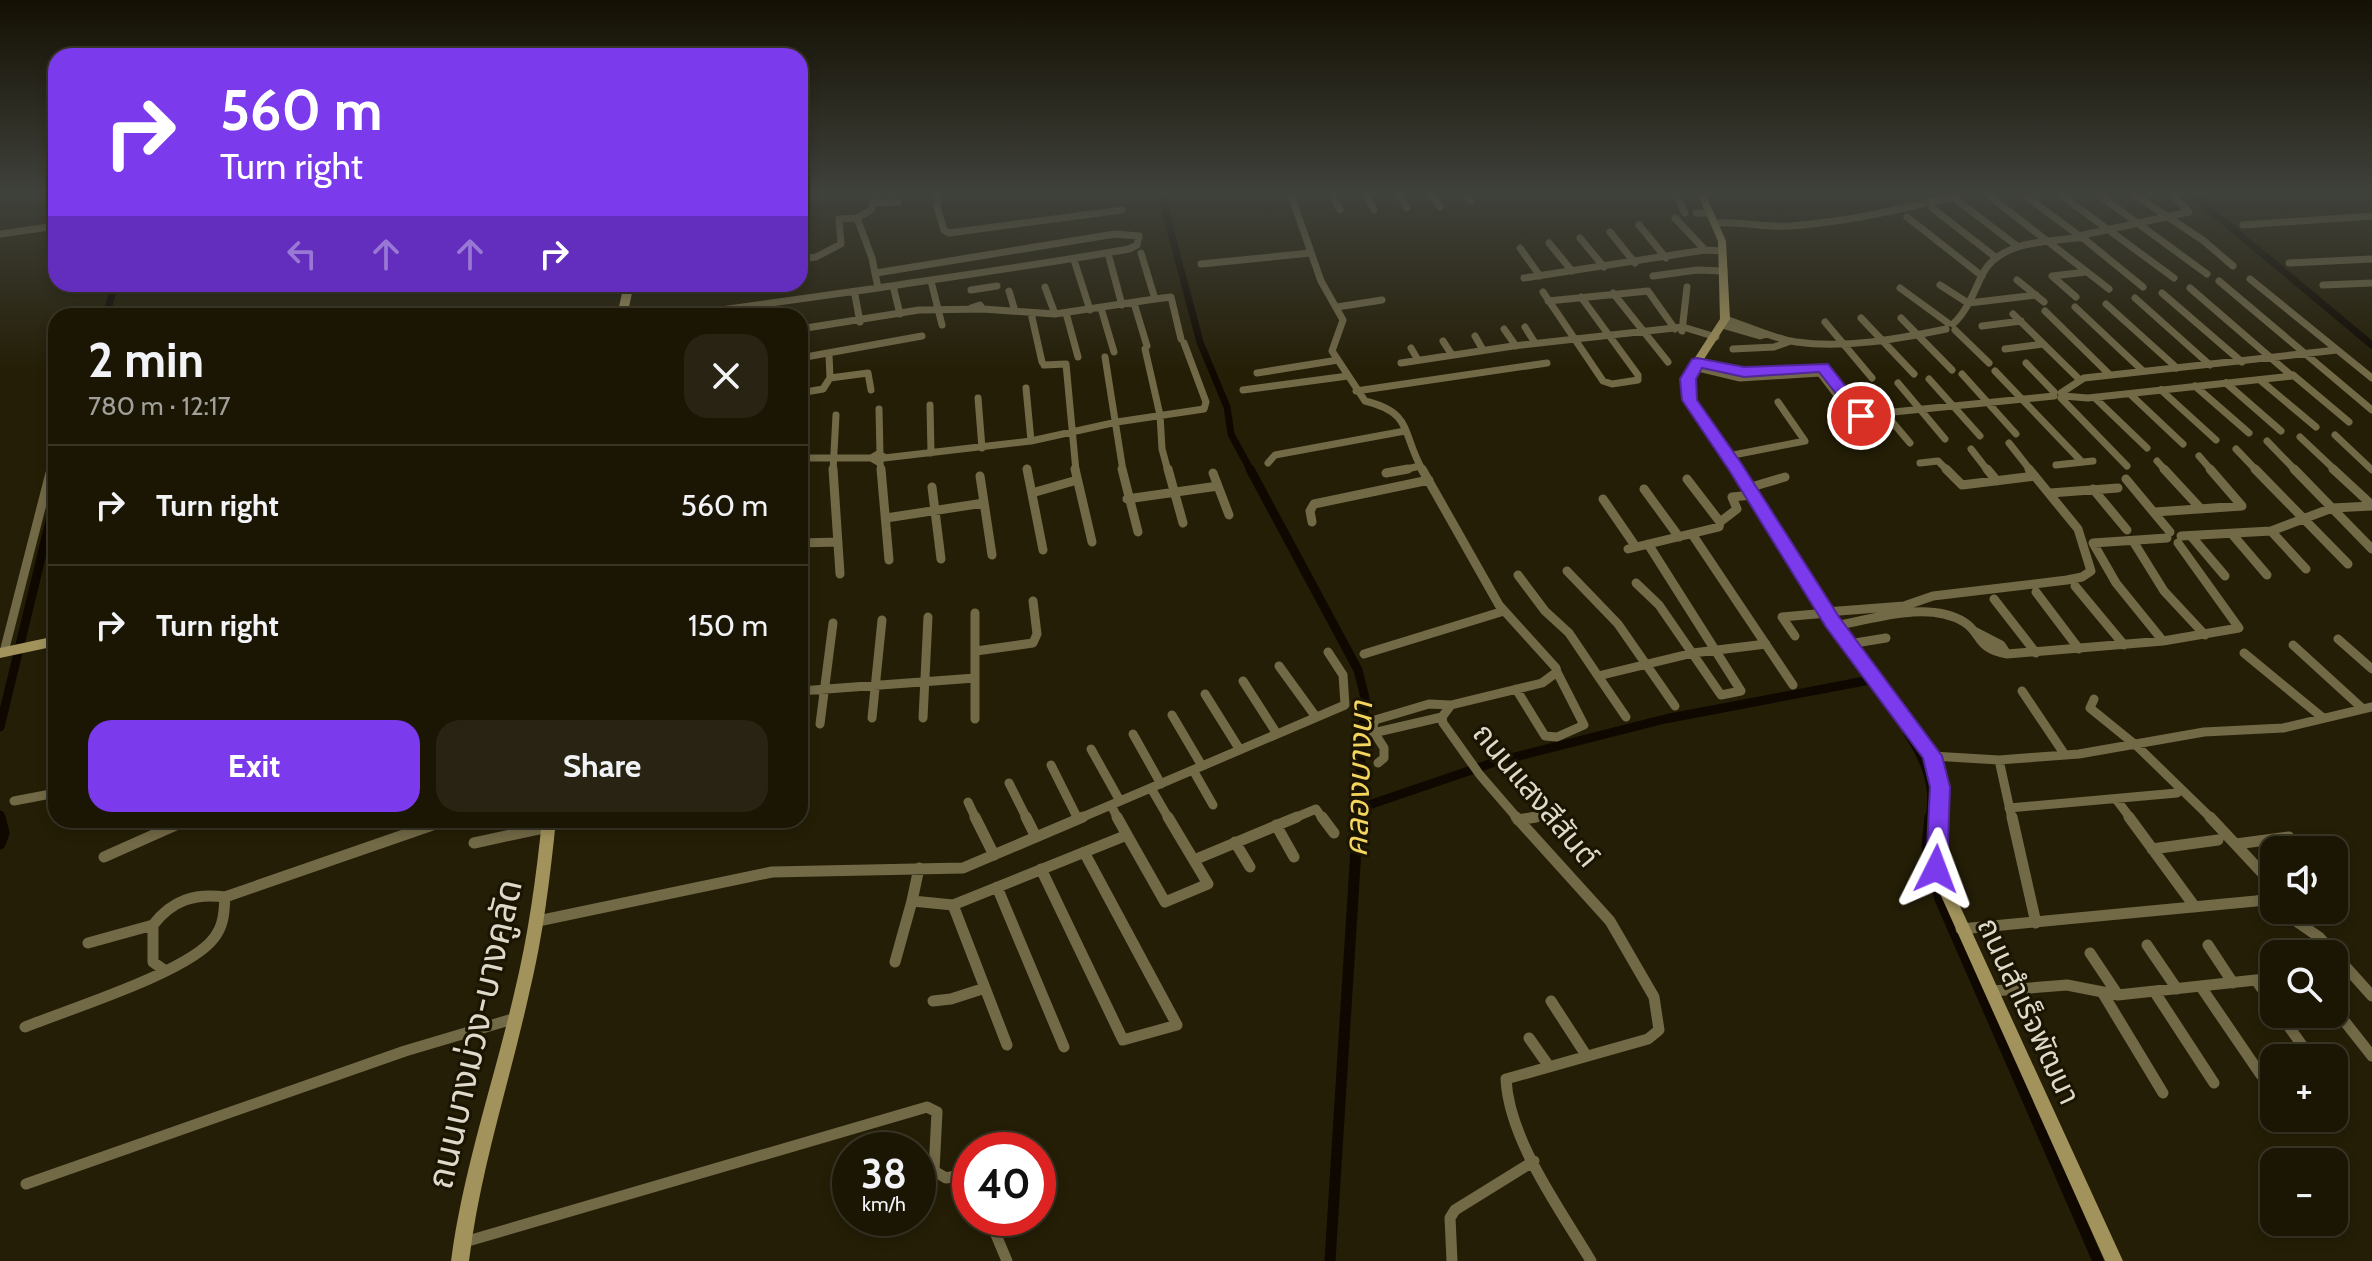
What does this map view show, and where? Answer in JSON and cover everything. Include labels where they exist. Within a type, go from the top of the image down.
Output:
[{"type":"street","points":[[869,254],[878,288]]},
{"type":"street","points":[[876,273],[993,254]]},
{"type":"street","points":[[735,308],[990,270],[1017,269],[1102,254]]},
{"type":"street","points":[[1141,254],[1155,299]]},
{"type":"street","points":[[1201,264],[1303,254]]},
{"type":"street","points":[[1311,254],[1343,326],[1331,348],[1356,391],[1368,403],[1393,409],[1420,466],[1504,611],[1551,659],[1584,725],[1557,737],[1545,736],[1516,689]]},
{"type":"street","points":[[1524,254],[1540,276]]},
{"type":"street","points":[[1558,254],[1572,271]]},
{"type":"street","points":[[1593,254],[1604,267]]},
{"type":"street","points":[[1628,254],[1635,263]]},
{"type":"street","points":[[1663,254],[1666,258]]},
{"type":"street","points":[[1524,278],[1688,254]]},
{"type":"street","points":[[1723,254],[1724,322],[1695,365],[1728,376],[1822,370],[1873,443]]},
{"type":"street","points":[[1954,254],[1982,276]]},
{"type":"street","points":[[1724,322],[1760,336],[1767,334],[1789,341],[1840,342],[1918,334],[1959,321],[1982,276],[1994,256],[1999,254]]},
{"type":"street","points":[[2064,254],[2109,289]]},
{"type":"street","points":[[2102,254],[2143,287]]},
{"type":"street","points":[[2142,254],[2174,278]]},
{"type":"street","points":[[2180,254],[2207,274]]},
{"type":"street","points":[[2219,254],[2233,266]]},
{"type":"street","points":[[1109,257],[1122,305]]},
{"type":"street","points":[[2289,263],[2372,259]]},
{"type":"street","points":[[1075,263],[1090,310]]},
{"type":"street","points":[[1653,276],[1684,271],[1724,271]]},
{"type":"street","points":[[2076,297],[2052,276],[2086,272]]},
{"type":"street","points":[[2250,279],[2372,378]]},
{"type":"street","points":[[968,280],[976,307]]},
{"type":"street","points":[[2017,280],[2036,295],[2110,375]]},
{"type":"street","points":[[2219,281],[2372,410]]},
{"type":"street","points":[[2323,285],[2372,283]]},
{"type":"street","points":[[932,285],[942,325]]},
{"type":"street","points":[[1940,285],[1968,303],[2036,295]]},
{"type":"street","points":[[971,290],[997,286]]},
{"type":"street","points":[[1045,287],[1055,314]]},
{"type":"street","points":[[1680,329],[1687,287]]},
{"type":"street","points":[[1900,288],[1950,326],[1989,363]]},
{"type":"street","points":[[2190,288],[2349,422]]},
{"type":"street","points":[[894,290],[900,314]]},
{"type":"street","points":[[1009,291],[1015,311]]},
{"type":"street","points":[[1548,301],[1648,291],[1680,329]]},
{"type":"street","points":[[1543,292],[1603,381],[1612,384],[1638,380],[1638,375],[1581,297]]},
{"type":"street","points":[[1613,293],[1668,362]]},
{"type":"street","points":[[2162,293],[2242,362]]},
{"type":"street","points":[[855,295],[860,322]]},
{"type":"street","points":[[808,328],[938,308],[976,307],[1055,314],[1171,297],[1182,341],[1206,408],[982,448],[879,458],[808,458]]},
{"type":"street","points":[[2135,298],[2210,365]]},
{"type":"street","points":[[1337,307],[1382,300]]},
{"type":"street","points":[[1134,303],[1160,415],[1162,449],[1183,523]]},
{"type":"street","points":[[2106,304],[2177,368]]},
{"type":"street","points":[[2075,307],[2143,371]]},
{"type":"street","points":[[1101,308],[1114,352]]},
{"type":"street","points":[[1031,313],[1043,363],[1066,364],[1074,431],[1073,458],[1092,542]]},
{"type":"street","points":[[1066,313],[1078,357]]},
{"type":"street","points":[[2013,314],[2080,380]]},
{"type":"street","points":[[1861,318],[1914,374]]},
{"type":"street","points":[[1901,318],[1952,370]]},
{"type":"street","points":[[1982,326],[2021,321]]},
{"type":"street","points":[[1825,322],[1872,378]]},
{"type":"street","points":[[1525,327],[1535,343]]},
{"type":"street","points":[[1504,329],[1516,346]]},
{"type":"street","points":[[1401,363],[1535,343],[1680,329],[1714,339]]},
{"type":"street","points":[[808,357],[922,336]]},
{"type":"street","points":[[1475,336],[1483,350]]},
{"type":"street","points":[[1443,341],[1452,355]]},
{"type":"street","points":[[1733,349],[1774,347],[1789,341]]},
{"type":"street","points":[[2005,349],[2043,344]]},
{"type":"street","points":[[1411,348],[1418,360]]},
{"type":"street","points":[[2059,395],[2080,380],[2110,375],[2337,350]]},
{"type":"street","points":[[808,392],[823,389],[830,378],[829,355]]},
{"type":"street","points":[[1105,357],[1117,422],[1119,461],[1138,532]]},
{"type":"street","points":[[1257,373],[1338,360]]},
{"type":"street","points":[[1356,391],[1547,363]]},
{"type":"street","points":[[2026,363],[2127,466]]},
{"type":"street","name":"ถนนสำเร็จพัฒนา","points":[[1695,365],[1686,390],[1689,400],[1835,626],[1932,756],[1940,787],[1936,869],[2114,1261]]},
{"type":"street","points":[[1995,371],[2082,462]]},
{"type":"street","points":[[830,378],[868,373],[871,390]]},
{"type":"street","points":[[1962,374],[2016,434]]},
{"type":"street","points":[[1857,416],[2059,395],[2095,398],[2293,375]]},
{"type":"street","points":[[1243,390],[1348,376]]},
{"type":"street","points":[[1929,379],[1980,436]]},
{"type":"street","points":[[2260,380],[2316,427]]},
{"type":"street","points":[[1898,383],[1945,439]]},
{"type":"street","points":[[2226,383],[2281,431]]},
{"type":"street","points":[[1862,386],[1910,443]]},
{"type":"street","points":[[2195,386],[2249,433]]},
{"type":"street","points":[[1026,388],[1031,441]]},
{"type":"street","points":[[2161,390],[2216,440]]},
{"type":"street","points":[[2130,394],[2183,444]]},
{"type":"street","points":[[978,398],[982,448]]},
{"type":"street","points":[[2095,398],[2147,448]]},
{"type":"street","points":[[1728,456],[1805,441],[1778,402]]},
{"type":"street","points":[[930,405],[931,453]]},
{"type":"street","points":[[879,409],[879,458],[889,560]]},
{"type":"street","points":[[836,415],[832,459],[840,574]]},
{"type":"street","points":[[1268,463],[1275,455],[1405,431]]},
{"type":"street","points":[[2335,435],[2372,470]]},
{"type":"street","points":[[2300,437],[2372,506]]},
{"type":"street","points":[[2267,441],[2372,549]]},
{"type":"street","points":[[1795,636],[1782,617],[1904,606],[1933,596],[2082,577],[2091,571],[2080,535],[2009,443]]},
{"type":"street","points":[[1971,449],[1997,481]]},
{"type":"street","points":[[2236,449],[2348,564]]},
{"type":"street","points":[[2155,512],[2242,506],[2199,456]]},
{"type":"street","points":[[1920,463],[1938,461],[1962,485],[2035,476]]},
{"type":"street","points":[[2056,465],[2093,461]]},
{"type":"street","points":[[2157,461],[2201,509]]},
{"type":"street","points":[[1386,473],[1420,466]]},
{"type":"street","points":[[1027,469],[1043,550]]},
{"type":"street","points":[[1213,473],[1229,515]]},
{"type":"street","points":[[980,476],[992,555]]},
{"type":"street","points":[[1603,499],[1632,548],[1719,527],[1720,522],[1737,509],[1732,497],[1785,477]]},
{"type":"street","points":[[1687,479],[1720,522]]},
{"type":"street","points":[[2126,479],[2155,512],[2169,535]]},
{"type":"street","points":[[1032,493],[1077,480]]},
{"type":"street","points":[[1312,522],[1310,511],[1314,504],[1429,480]]},
{"type":"street","points":[[48,482],[4,652],[48,643]]},
{"type":"street","points":[[1127,499],[1218,486]]},
{"type":"street","points":[[932,487],[941,559]]},
{"type":"street","points":[[2050,493],[2118,488]]},
{"type":"street","points":[[1644,489],[1679,537]]},
{"type":"street","points":[[2093,489],[2127,530]]},
{"type":"street","points":[[886,518],[984,503]]},
{"type":"street","points":[[2163,641],[2122,591],[2093,543],[2169,535],[2184,538],[2271,531],[2332,508],[2372,506]]},
{"type":"street","points":[[2271,531],[2306,569]]},
{"type":"street","points":[[1692,534],[1793,685]]},
{"type":"street","points":[[2232,534],[2267,575]]},
{"type":"street","points":[[2184,538],[2225,576]]},
{"type":"street","points":[[1835,626],[1942,612],[1962,619],[1974,631],[1976,638],[1994,652],[2007,654],[2163,641],[2239,628],[2184,538]]},
{"type":"street","points":[[2133,541],[2164,591],[2205,635]]},
{"type":"street","points":[[808,543],[838,542]]},
{"type":"street","points":[[1636,583],[1659,605],[1721,695],[1741,691],[1648,544]]},
{"type":"street","points":[[1567,571],[1618,624],[1675,706]]},
{"type":"street","points":[[1518,575],[1545,611],[1569,633],[1626,717]]},
{"type":"street","points":[[2075,586],[2124,645]]},
{"type":"street","points":[[2036,592],[2079,649]]},
{"type":"street","points":[[1994,599],[2036,653]]},
{"type":"street","points":[[976,651],[1033,643],[1037,634],[1033,601]]},
{"type":"street","points":[[1364,654],[1504,611]]},
{"type":"street","points":[[975,613],[975,719]]},
{"type":"street","points":[[923,718],[928,617]]},
{"type":"street","points":[[872,718],[882,620]]},
{"type":"street","points":[[820,724],[833,623]]},
{"type":"street","points":[[1849,644],[1886,638]]},
{"type":"street","points":[[2338,639],[2372,669]]},
{"type":"street","points":[[1598,676],[1693,653],[1766,644]]},
{"type":"street","points":[[2293,645],[2367,708]]},
{"type":"street","points":[[538,921],[772,872],[963,868],[1345,705],[1343,675],[1328,652]]},
{"type":"street","points":[[2244,653],[2323,718]]},
{"type":"street","points":[[1279,666],[1316,717]]},
{"type":"street","name":"ถนนแสงสีสันต์","points":[[1557,672],[1542,683],[1451,705],[1442,717],[1450,736],[1480,775],[1567,877],[1603,912],[1640,972],[1656,1006],[1659,1030],[1648,1039],[1511,1075],[1504,1086],[1509,1105],[1534,1161],[1591,1261]]},
{"type":"street","points":[[808,690],[975,678]]},
{"type":"street","points":[[1243,681],[1277,734]]},
{"type":"street","points":[[2022,691],[2065,755]]},
{"type":"street","points":[[1205,694],[1240,750]]},
{"type":"street","points":[[2094,699],[2090,708],[2137,742],[2260,871]]},
{"type":"street","points":[[1378,763],[1384,758],[1384,748],[1373,733],[1375,720],[1429,704],[1451,705]]},
{"type":"street","points":[[1932,756],[1999,760],[2065,755],[2204,732],[2283,728],[2367,708]]},
{"type":"street","points":[[1172,715],[1213,805]]},
{"type":"street","points":[[1373,733],[1442,717]]},
{"type":"street","points":[[1091,749],[1127,835],[1165,902],[1208,884],[1156,786],[1133,734]]},
{"type":"street","points":[[1999,760],[2036,923]]},
{"type":"street","points":[[1051,765],[1078,819]]},
{"type":"street","points":[[1009,783],[1036,837]]},
{"type":"street","points":[[2009,808],[2177,793]]},
{"type":"street","points":[[14,801],[48,795]]},
{"type":"street","points":[[2116,799],[2195,907]]},
{"type":"street","points":[[968,802],[994,855]]},
{"type":"street","points":[[1194,860],[1316,809],[1334,833]]},
{"type":"street","points":[[1518,820],[1560,813]]},
{"type":"street","points":[[1276,825],[1294,857]]},
{"type":"street","points":[[104,857],[169,828]]},
{"type":"street","points":[[88,943],[153,925],[166,910],[186,898],[225,897],[424,828]]},
{"type":"street","points":[[474,843],[530,828]]},
{"type":"street","name":"ถนนบางม่วง-บางคูลัด","points":[[460,1261],[482,1141],[516,1018],[538,921],[547,828]]},
{"type":"street","points":[[912,901],[953,905],[1127,835]]},
{"type":"street","points":[[2152,849],[2218,840]]},
{"type":"street","points":[[2236,844],[2260,841]]},
{"type":"street","points":[[1235,842],[1250,867]]},
{"type":"street","points":[[1041,869],[1123,1040],[1177,1025],[1084,852]]},
{"type":"street","points":[[895,962],[919,868]]},
{"type":"street","points":[[997,887],[1064,1047]]},
{"type":"street","points":[[25,1027],[190,961],[213,940],[226,915],[225,897]]},
{"type":"street","points":[[1961,929],[2260,899]]},
{"type":"street","points":[[953,905],[1007,1045]]},
{"type":"street","points":[[2300,924],[2319,937],[2372,996]]},
{"type":"street","points":[[153,925],[153,962],[164,970]]},
{"type":"street","points":[[2147,945],[2177,989]]},
{"type":"street","points":[[2208,945],[2233,983]]},
{"type":"street","points":[[2090,953],[2118,995]]},
{"type":"street","points":[[2256,980],[2260,986]]},
{"type":"street","points":[[1993,991],[2067,985],[2118,995],[2260,980]]},
{"type":"street","points":[[2201,987],[2260,1074]]},
{"type":"street","points":[[933,1001],[951,999],[985,988]]},
{"type":"street","points":[[2154,991],[2214,1083]]},
{"type":"street","points":[[2102,992],[2163,1093]]},
{"type":"street","points":[[1551,1001],[1586,1055]]},
{"type":"street","points":[[26,1184],[445,1037],[516,1018]]},
{"type":"street","points":[[2348,1026],[2372,1056]]},
{"type":"street","points":[[1529,1038],[1548,1065]]},
{"type":"street","points":[[461,1243],[927,1107],[937,1112],[934,1171],[942,1178],[952,1176]]},
{"type":"street","points":[[1452,1261],[1450,1218],[1455,1210],[1534,1161]]},
{"type":"street","points":[[997,1236],[1007,1261]]},
{"type":"waterway","name":"คลองบางนา","points":[[1177,254],[1200,342],[1227,407],[1231,434],[1251,471]]},
{"type":"waterway","points":[[2263,254],[2372,345]]},
{"type":"waterway","points":[[108,308],[113,292]]},
{"type":"waterway","name":"คลองบางนา","points":[[1250,469],[1358,670],[1365,698],[1357,819]]},
{"type":"waterway","points":[[0,727],[48,529]]},
{"type":"waterway","points":[[1360,808],[1495,762],[1665,719],[1870,680],[1876,688]]},
{"type":"waterway","points":[[1908,733],[1928,774],[1932,796],[1930,819]]},
{"type":"waterway","points":[[0,815],[1,819]]},
{"type":"waterway","points":[[0,817],[4,833],[0,844]]},
{"type":"waterway","name":"คลองบางนา","points":[[1330,1261],[1358,817]]},
{"type":"waterway","points":[[1930,817],[1927,846],[1940,899],[2098,1261]]},
{"type":"route","points":[[1861,416],[1823,367],[1744,372],[1697,362],[1686,390],[1689,400],[1833,622],[1932,756],[1937,769],[1941,809],[1936,869]]}]
